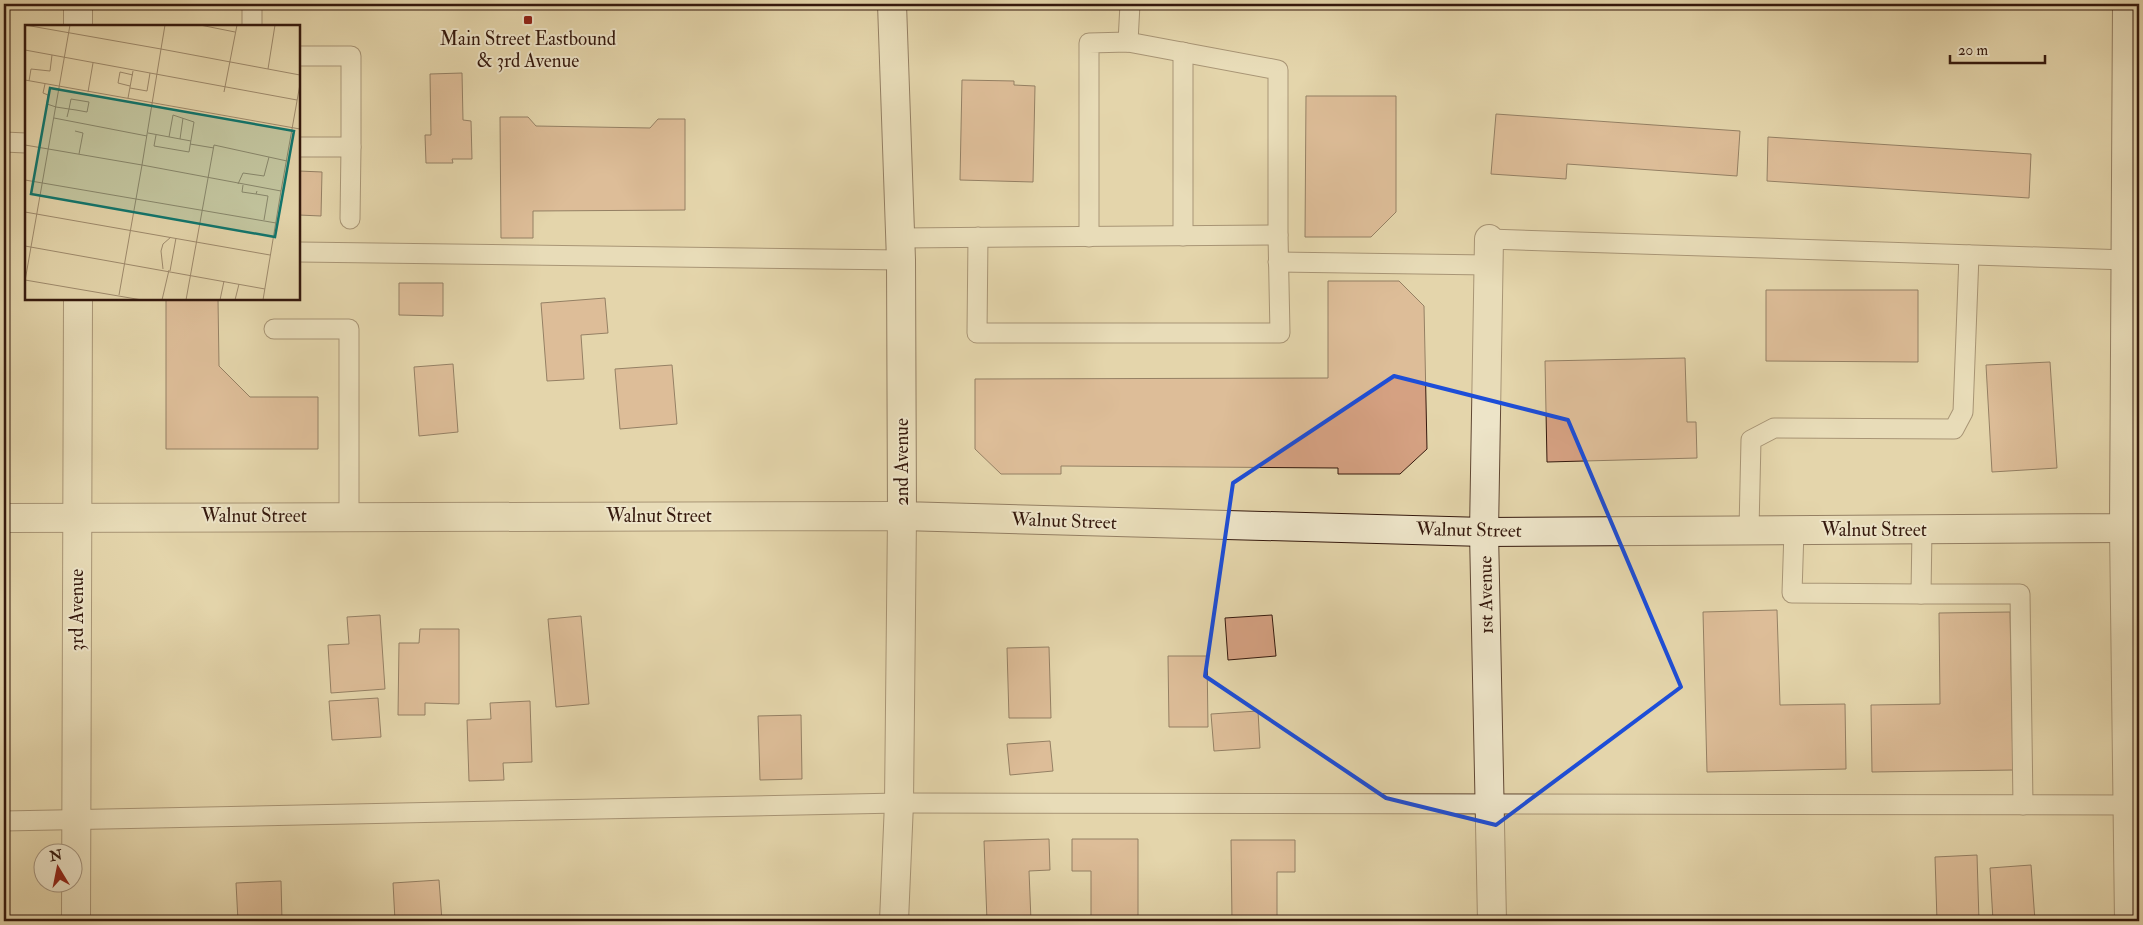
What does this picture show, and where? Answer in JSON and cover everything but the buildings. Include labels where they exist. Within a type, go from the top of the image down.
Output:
[{"type":"street","points":[[78,4],[78,25]]},
{"type":"street","name":"2nd Avenue","points":[[892,4],[901,249],[902,516],[899,803],[894,921]]},
{"type":"street","points":[[2127,4],[2124,528],[2129,921]]},
{"type":"street","name":"1st Avenue","points":[[1489,252],[1484,532],[1492,921]]},
{"type":"street","name":"3rd Avenue","points":[[76,921],[78,300]]},
{"type":"street","name":"Walnut Street","points":[[4,518],[902,516],[1484,532],[2124,528]]},
{"type":"lane","points":[[252,4],[252,25]]},
{"type":"lane","points":[[1128,42],[1130,4]]},
{"type":"lane","points":[[978,237],[978,333],[1280,333],[1278,70],[1128,42],[1089,43],[1089,238]]},
{"type":"lane","points":[[1183,52],[1183,236]]},
{"type":"lane","points":[[300,56],[351,56],[350,219]]},
{"type":"lane","points":[[4,142],[25,143]]},
{"type":"lane","points":[[300,147],[351,147]]},
{"type":"lane","points":[[300,252],[901,249],[978,237],[1089,238],[1278,235]]},
{"type":"lane","points":[[1278,262],[1489,252],[1969,255],[2126,260]]},
{"type":"lane","points":[[1749,530],[1752,440],[1774,428],[1954,430],[1963,412],[1969,255]]},
{"type":"lane","points":[[274,329],[349,329],[349,516]]},
{"type":"lane","points":[[1794,530],[1792,593],[2020,594],[2023,805]]},
{"type":"lane","points":[[1921,594],[1922,530]]},
{"type":"lane","points":[[4,821],[899,803],[2128,805]]},
{"type":"highlighted area","points":[[1394,376],[1568,420],[1681,687],[1496,825],[1386,798],[1205,676],[1233,483]]},
{"type":"place","name":"Main Street Eastbound & 3rd Avenue","points":[[528,20]]}]
